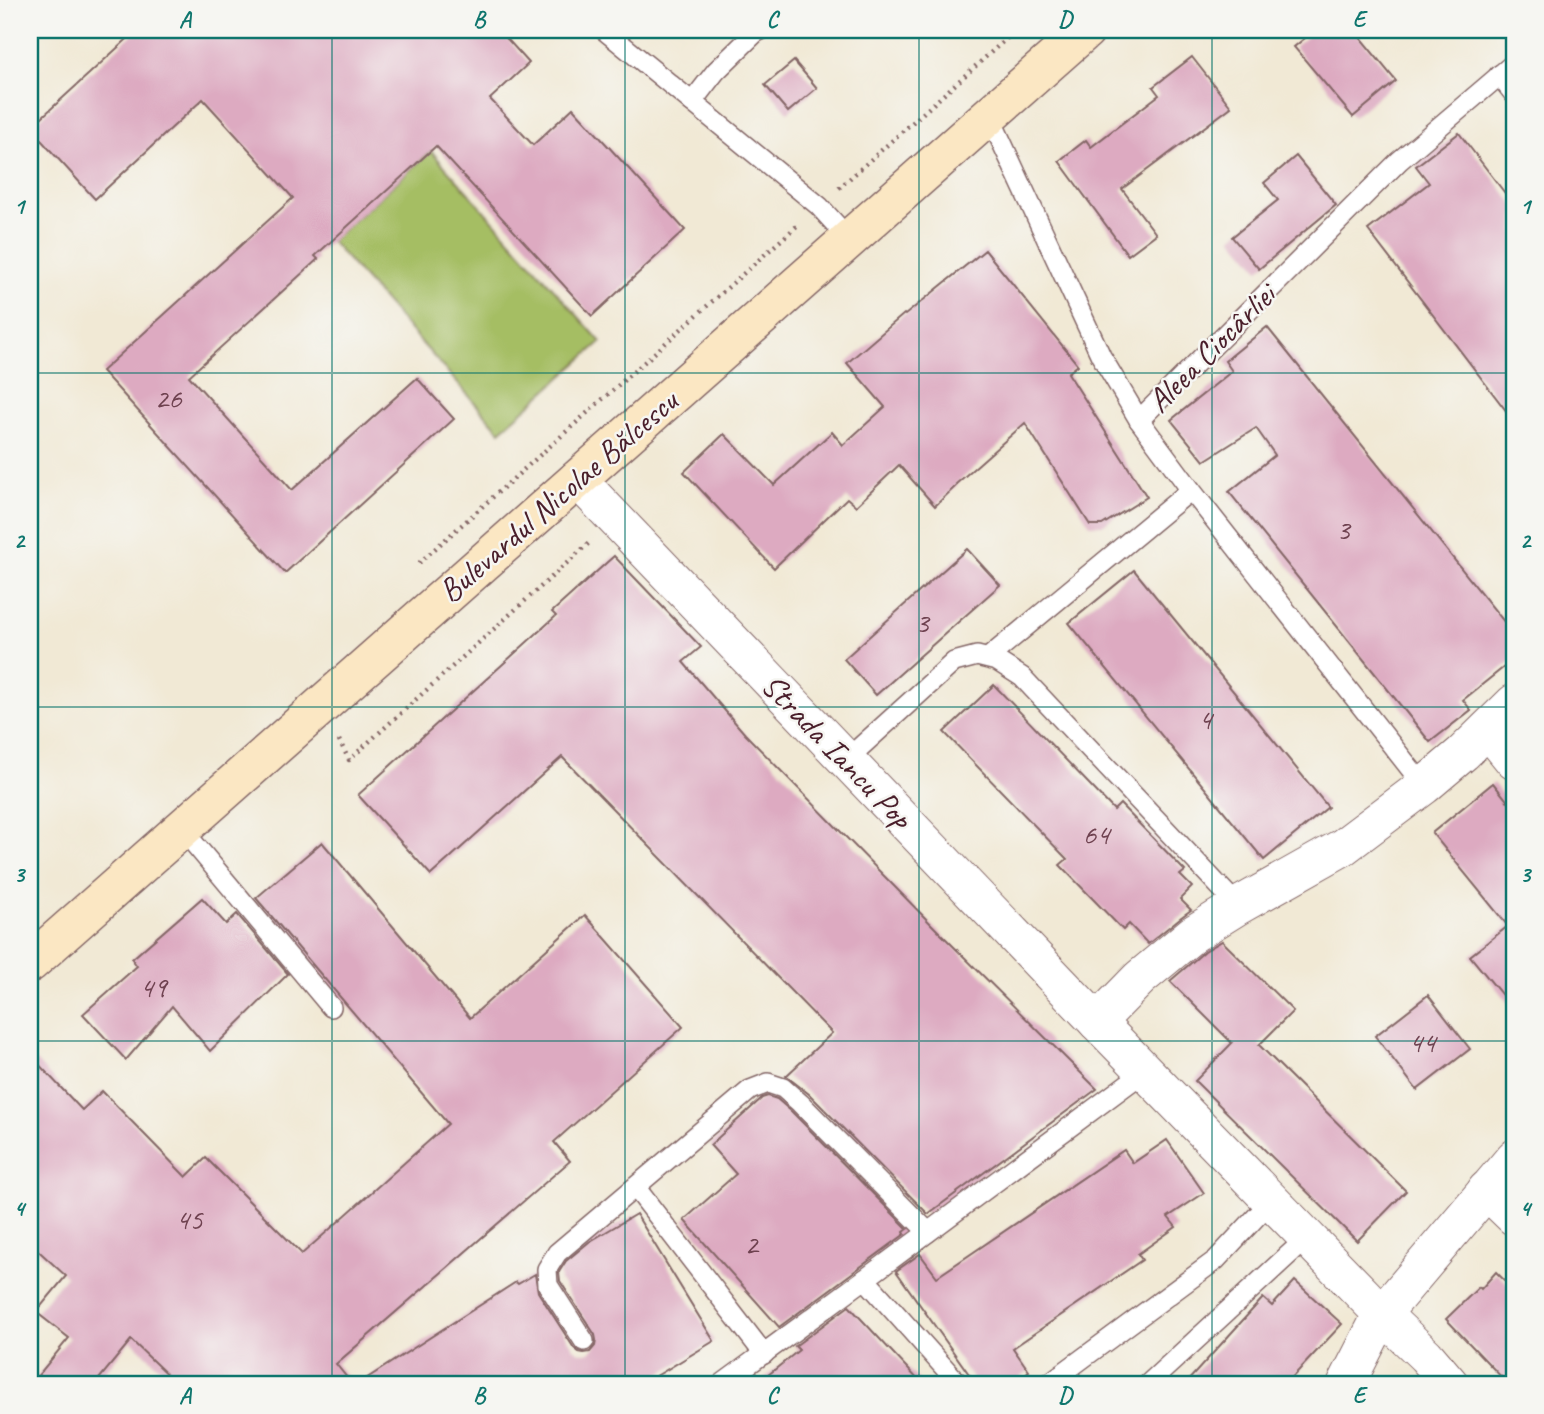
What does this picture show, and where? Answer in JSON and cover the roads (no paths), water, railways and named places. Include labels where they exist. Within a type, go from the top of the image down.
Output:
[{"type":"main road","name":"Bulevardul Nicolae Bălcescu","points":[[32,955],[181,829],[578,480],[989,115],[1072,34]]},
{"type":"street","name":"Strada Iancu Pop","points":[[578,480],[1097,1022],[1451,1384]]},
{"type":"street","points":[[1097,1022],[1140,978],[1192,934],[1343,847],[1424,786],[1463,753],[1514,703]]},
{"type":"street","points":[[1488,729],[1514,761]]},
{"type":"street","points":[[1346,1384],[1382,1314],[1514,1158]]},
{"type":"street","points":[[1486,1190],[1514,1217]]},
{"type":"lane","points":[[604,30],[818,206],[849,239]]},
{"type":"lane","points":[[692,102],[716,71],[761,30]]},
{"type":"lane","name":"Aleea Ciocârliei","points":[[1424,786],[1139,420],[1399,161],[1507,69],[1514,94]]},
{"type":"lane","points":[[989,115],[1101,356],[1139,420]]},
{"type":"lane","points":[[988,658],[1191,490]]},
{"type":"lane","points":[[846,760],[954,662],[977,656],[997,661],[1022,677],[1238,906]]},
{"type":"lane","points":[[181,829],[331,1007]]},
{"type":"lane","points":[[722,1384],[1145,1071]]},
{"type":"lane","points":[[584,1340],[548,1285],[547,1269],[557,1253],[750,1090],[768,1083],[783,1088],[928,1232]]},
{"type":"lane","points":[[636,1188],[764,1354]]},
{"type":"lane","points":[[1048,1384],[1216,1260],[1272,1200]]},
{"type":"lane","points":[[1148,1384],[1308,1237]]},
{"type":"lane","points":[[865,1279],[959,1384]]}]
